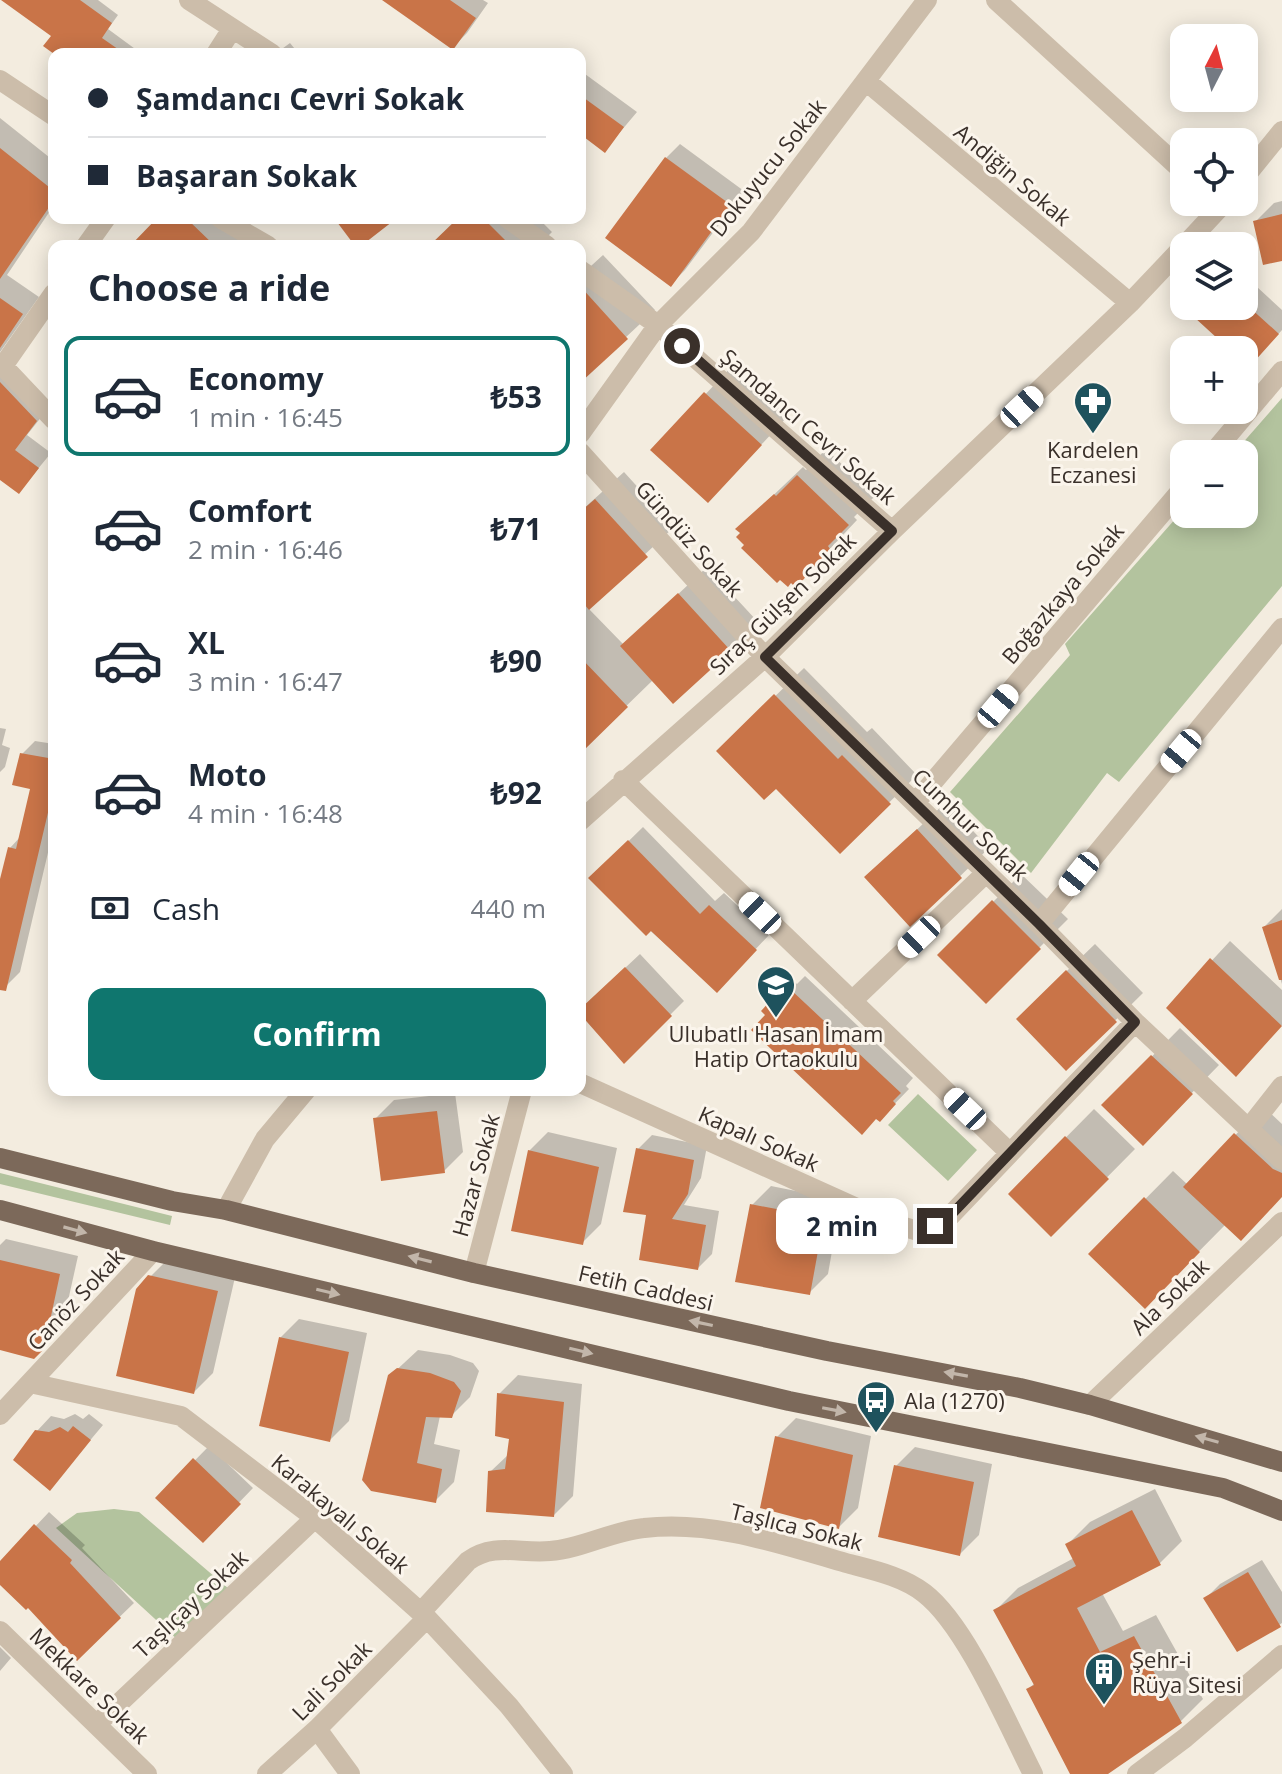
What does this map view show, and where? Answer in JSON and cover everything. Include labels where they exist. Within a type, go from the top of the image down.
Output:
[{"type":"main road","name":"Fetih Caddesi","points":[[0,1158],[172,1201],[226,1210],[474,1273],[1090,1405],[1281,1461]]},
{"type":"main road","points":[[0,1210],[153,1251],[789,1401],[1223,1488],[1279,1512]]},
{"type":"street","points":[[189,0],[262,48]]},
{"type":"street","name":"Dokuyucu Sokak","points":[[586,426],[658,325],[751,232],[927,0]]},
{"type":"street","points":[[996,0],[1170,159]]},
{"type":"street","points":[[220,48],[232,29]]},
{"type":"street","points":[[0,80],[48,112]]},
{"type":"street","name":"Andiğin Sokak","points":[[866,81],[1130,303]]},
{"type":"street","points":[[1258,161],[1282,131]]},
{"type":"street","name":"Sıraç Gülşen Sokak","points":[[1196,232],[1210,216]]},
{"type":"street","points":[[230,224],[258,240]]},
{"type":"street","points":[[516,224],[538,240]]},
{"type":"street","name":"Sıraç Gülşen Sokak","points":[[586,815],[765,657],[1170,261]]},
{"type":"street","name":"Şamdancı Cevri Sokak","points":[[586,274],[658,325],[892,531]]},
{"type":"street","points":[[48,302],[3,366],[48,414]]},
{"type":"street","points":[[1224,440],[1282,371]]},
{"type":"street","name":"Gündüz Sokak","points":[[586,459],[765,657]]},
{"type":"street","name":"Boğazkaya Sokak","points":[[915,803],[1170,503]]},
{"type":"street","points":[[1039,924],[1282,628]]},
{"type":"street","name":"Cumhur Sokak","points":[[765,657],[1135,1022],[1282,1160]]},
{"type":"street","points":[[623,780],[1010,1153],[1135,1022]]},
{"type":"street","points":[[852,1001],[986,873]]},
{"type":"street","name":"Kapalı Sokak","points":[[586,1086],[888,1222],[921,1232],[950,1216],[1010,1153]]},
{"type":"street","points":[[1249,1128],[1282,1086]]},
{"type":"street","points":[[226,1210],[265,1139],[301,1096]]},
{"type":"street","name":"Hazar Sokak","points":[[474,1273],[520,1096]]},
{"type":"street","name":"Ala Sokak","points":[[1090,1405],[1282,1222]]},
{"type":"street","name":"Canöz Sokak","points":[[0,1415],[153,1251]]},
{"type":"street","name":"Karakayalı Sokak","points":[[30,1383],[181,1416],[315,1518],[424,1615],[509,1706],[563,1774]]},
{"type":"street","name":"Taşlıçay Sokak","points":[[97,1724],[315,1518]]},
{"type":"street","name":"Taşlıca Sokak","points":[[424,1615],[468,1561],[476,1555],[500,1549],[554,1551],[643,1528],[726,1531],[763,1538],[897,1578],[925,1594],[953,1625],[976,1663],[1033,1774]]},
{"type":"street","name":"Lali Sokak","points":[[267,1774],[317,1729],[424,1615]]},
{"type":"street","name":"Mekkare Sokak","points":[[0,1631],[147,1774]]},
{"type":"street","points":[[1137,1774],[1185,1738],[1282,1655]]},
{"type":"street","points":[[317,1729],[350,1774]]},
{"type":"green space","points":[[1282,398],[1282,586],[1119,782],[1107,773],[1031,873],[950,792],[1070,655],[1065,644],[1170,525],[1170,528],[1258,528],[1258,440],[1245,440]]},
{"type":"green space","points":[[918,1094],[977,1150],[948,1181],[888,1125]]},
{"type":"green space","points":[[0,1173],[172,1216],[170,1225],[0,1184]]},
{"type":"green space","points":[[114,1509],[139,1512],[229,1589],[179,1641],[56,1528],[77,1513]]},
{"type":"building","points":[[1,0],[80,0],[112,23],[102,38],[116,48],[48,50],[43,46],[51,36]]},
{"type":"building","points":[[382,0],[450,0],[476,18],[454,48]]},
{"type":"building","points":[[586,99],[624,127],[605,153],[586,139]]},
{"type":"building","points":[[0,148],[48,186],[48,209],[0,279]]},
{"type":"building","points":[[665,157],[731,205],[671,287],[605,238]]},
{"type":"building","points":[[1282,214],[1282,261],[1263,265],[1258,232],[1253,221]]},
{"type":"building","points":[[151,224],[192,224],[209,240],[136,240]]},
{"type":"building","points":[[338,224],[389,224],[369,240],[350,240]]},
{"type":"building","points":[[452,224],[489,224],[505,240],[435,240]]},
{"type":"building","points":[[586,293],[628,339],[586,378]]},
{"type":"building","points":[[0,298],[23,314],[0,348]]},
{"type":"building","points":[[1258,315],[1279,334],[1258,357],[1258,336],[1215,336],[1197,320],[1258,320]]},
{"type":"building","points":[[0,382],[37,421],[15,450],[39,468],[19,494],[0,480]]},
{"type":"building","points":[[704,392],[762,445],[708,503],[650,450]]},
{"type":"building","points":[[797,475],[849,525],[828,546],[830,549],[796,588],[791,583],[788,587],[780,580],[777,583],[741,548],[744,545],[736,537],[740,533],[735,529]]},
{"type":"building","points":[[595,499],[648,557],[589,610],[586,606],[586,507]]},
{"type":"building","points":[[678,593],[731,651],[673,704],[620,646]]},
{"type":"building","points":[[586,663],[628,707],[586,748]]},
{"type":"building","points":[[774,694],[838,759],[842,755],[891,804],[840,854],[776,789],[764,800],[716,751]]},
{"type":"building","points":[[20,753],[48,758],[48,812],[6,991],[0,990],[0,879],[8,847],[16,849],[30,789],[12,785]]},
{"type":"building","points":[[917,829],[962,878],[910,927],[864,877]]},
{"type":"building","points":[[628,840],[700,914],[709,905],[757,950],[717,993],[651,931],[646,936],[588,878]]},
{"type":"building","points":[[992,900],[1041,949],[986,1004],[937,955]]},
{"type":"building","points":[[1282,920],[1282,980],[1279,980],[1262,927]]},
{"type":"building","points":[[1210,958],[1282,1026],[1236,1077],[1166,1008]]},
{"type":"building","points":[[625,967],[672,1016],[624,1064],[586,1021],[586,1003]]},
{"type":"building","points":[[1066,970],[1117,1022],[1066,1071],[1016,1019]]},
{"type":"building","points":[[790,989],[901,1093],[893,1101],[896,1104],[880,1122],[876,1119],[862,1135],[751,1030],[765,1015],[761,1011],[777,993],[782,997]]},
{"type":"building","points":[[1151,1055],[1193,1094],[1143,1146],[1101,1105]]},
{"type":"building","points":[[437,1111],[445,1173],[381,1181],[373,1118]]},
{"type":"building","points":[[1234,1133],[1273,1169],[1282,1173],[1282,1197],[1241,1241],[1183,1187]]},
{"type":"building","points":[[1065,1136],[1109,1179],[1051,1237],[1008,1194]]},
{"type":"building","points":[[636,1148],[694,1160],[688,1194],[672,1219],[706,1225],[698,1270],[639,1260],[646,1215],[623,1212]]},
{"type":"building","points":[[528,1150],[599,1167],[583,1245],[511,1231]]},
{"type":"building","points":[[1144,1197],[1200,1252],[1145,1309],[1088,1254]]},
{"type":"building","points":[[750,1204],[824,1218],[810,1295],[735,1282]]},
{"type":"building","points":[[0,1260],[60,1274],[44,1349],[34,1359],[0,1350]]},
{"type":"building","points":[[148,1275],[218,1291],[194,1394],[116,1376],[136,1289]]},
{"type":"building","points":[[279,1337],[349,1352],[330,1442],[259,1426]]},
{"type":"building","points":[[397,1368],[430,1373],[454,1382],[461,1391],[452,1418],[426,1417],[417,1463],[442,1469],[436,1503],[371,1491],[362,1480],[388,1375]]},
{"type":"building","points":[[497,1393],[564,1402],[554,1517],[486,1512],[488,1471],[505,1469],[509,1439],[495,1436]]},
{"type":"building","points":[[73,1426],[91,1440],[50,1491],[13,1460],[35,1430],[49,1432],[60,1427],[68,1432]]},
{"type":"building","points":[[775,1436],[853,1455],[839,1529],[760,1508]]},
{"type":"building","points":[[193,1458],[241,1504],[203,1543],[155,1498]]},
{"type":"building","points":[[894,1465],[974,1482],[960,1556],[878,1537]]},
{"type":"building","points":[[1132,1510],[1161,1565],[1077,1608],[1100,1652],[1134,1636],[1182,1723],[1108,1774],[1070,1774],[1026,1689],[1034,1685],[993,1610],[1076,1566],[1065,1544]]},
{"type":"building","points":[[34,1524],[72,1560],[70,1563],[121,1618],[77,1661],[28,1608],[26,1610],[0,1585],[0,1561]]},
{"type":"building","points":[[1248,1572],[1281,1627],[1237,1652],[1203,1598]]},
{"type":"place","name":"Kardelen Eczanesi","points":[[1093,435]]},
{"type":"place","name":"Ulubatlı Hasan İmam Hatip Ortaokulu","points":[[776,1019]]},
{"type":"place","name":"Ala (1270)","points":[[876,1434]]},
{"type":"place","name":"Şehr-i Rüya Sitesi","points":[[1104,1706]]},
{"type":"route","points":[[682,346],[892,531],[765,657],[1135,1022],[950,1216],[935,1226]]}]
